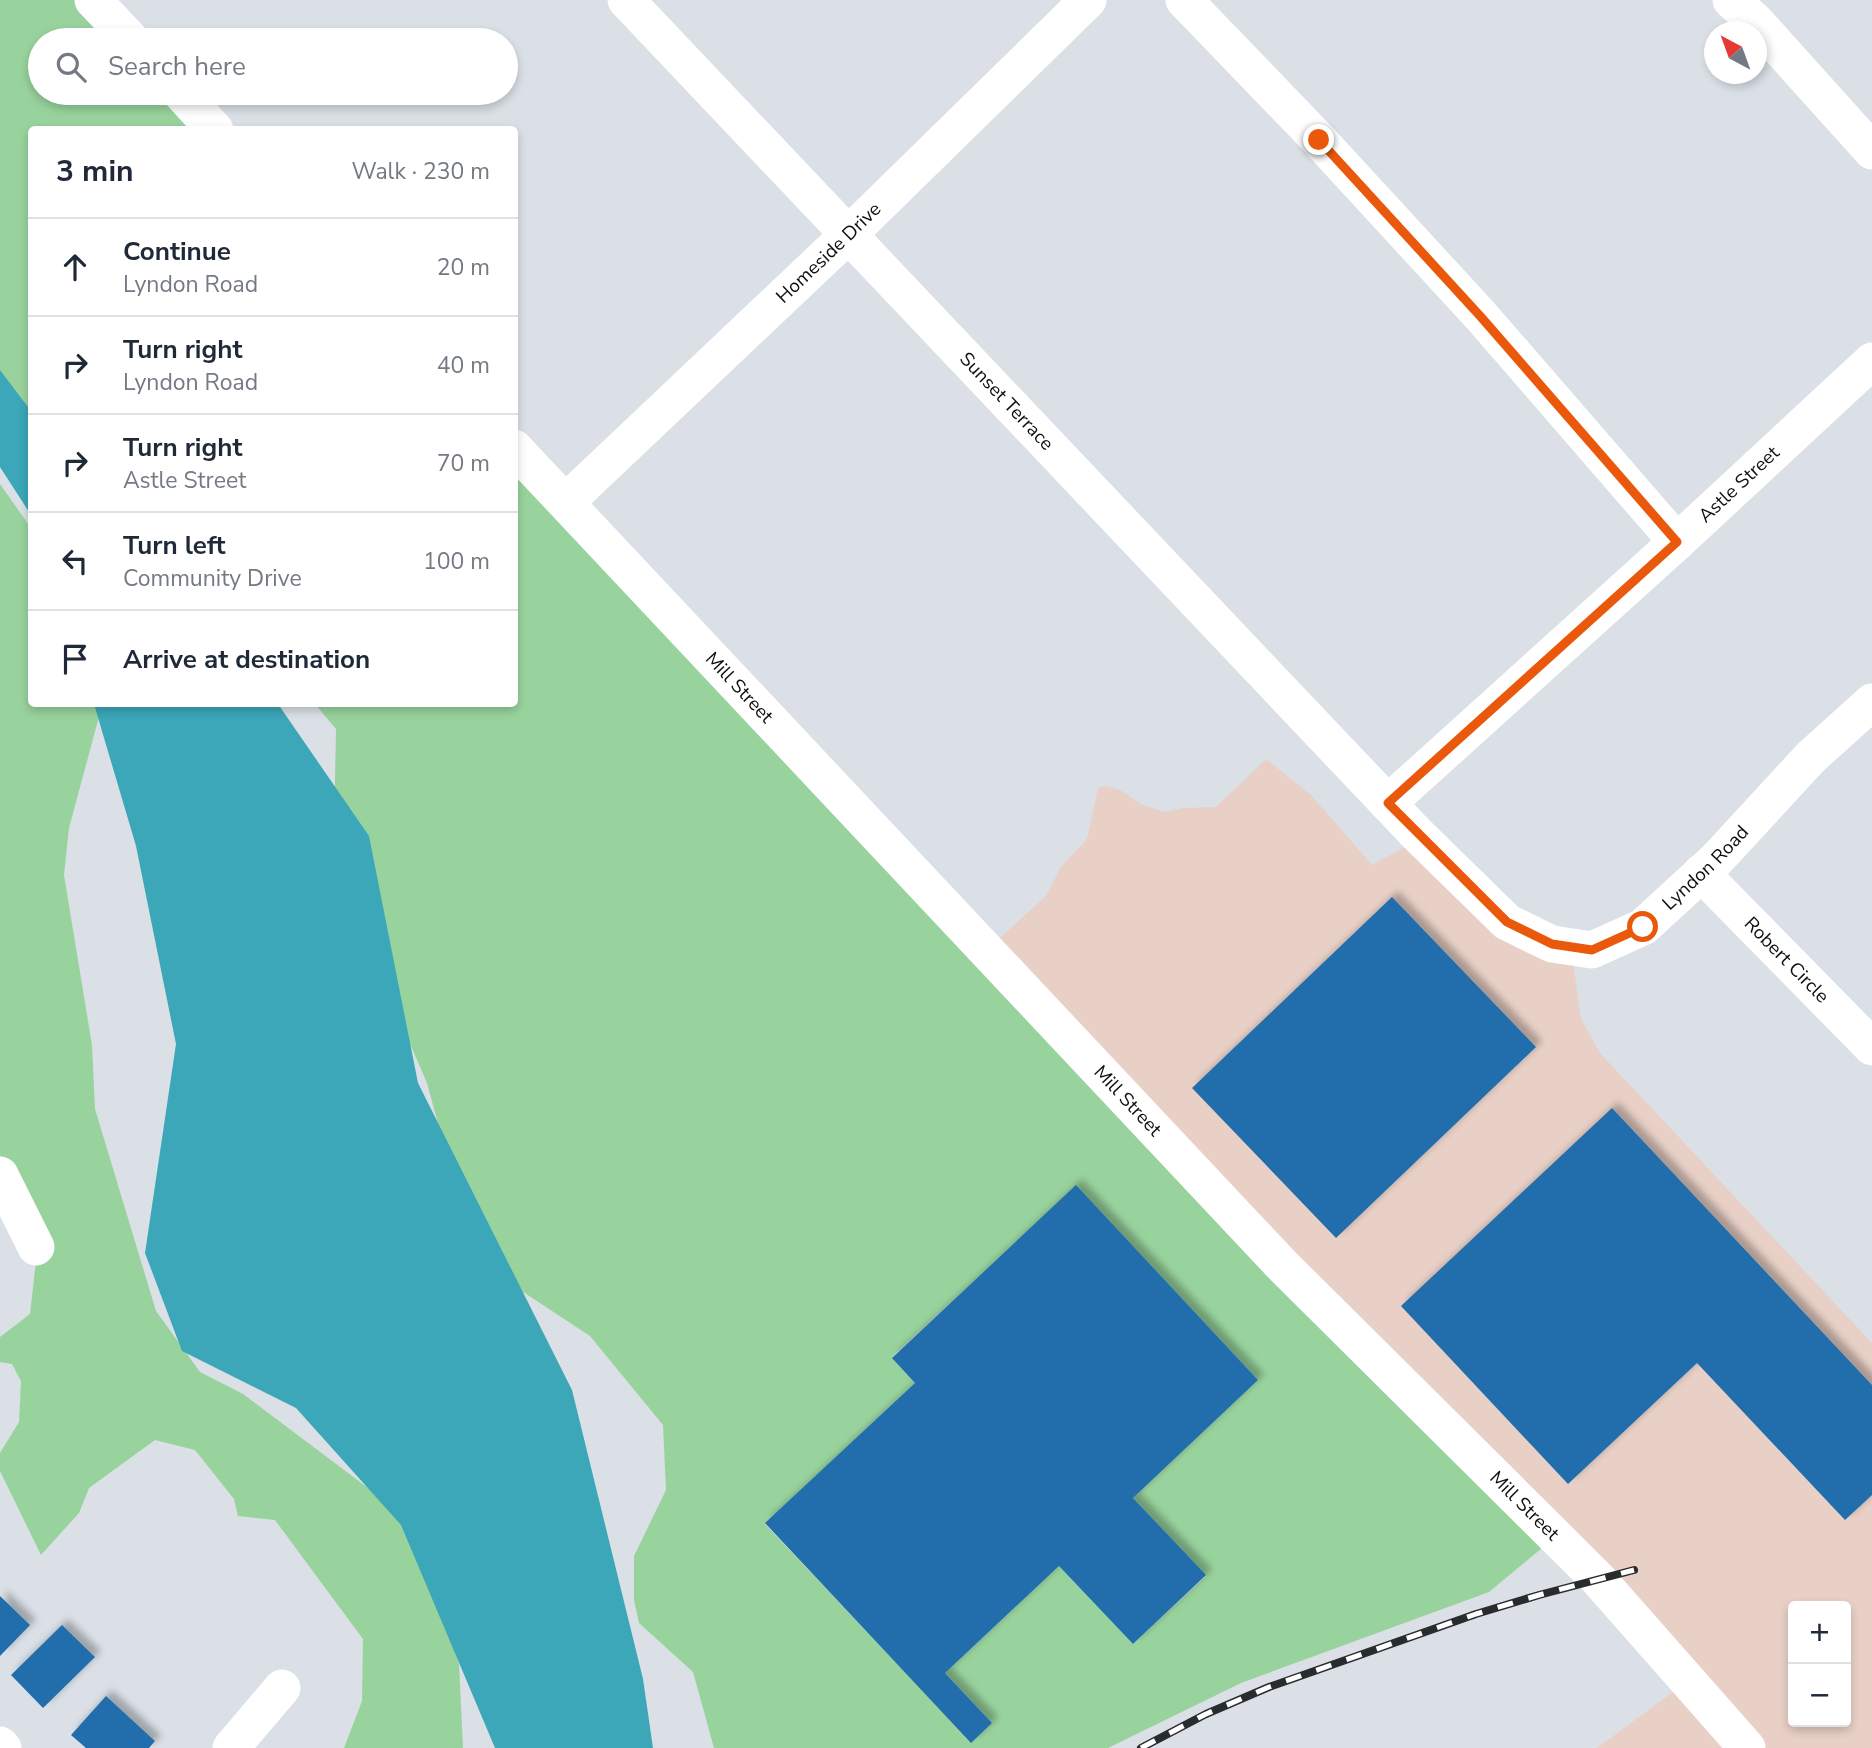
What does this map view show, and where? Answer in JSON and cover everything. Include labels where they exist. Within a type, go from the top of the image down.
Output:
[{"type":"street","points":[[93,0],[120,28]]},
{"type":"street","name":"Sunset Terrace","points":[[626,0],[1388,803]]},
{"type":"street","name":"Homeside Drive","points":[[566,502],[848,236],[1088,0]]},
{"type":"street","points":[[1184,0],[1319,140],[1481,317],[1677,542]]},
{"type":"street","points":[[1748,7],[1872,151]]},
{"type":"street","points":[[192,105],[211,126]]},
{"type":"street","name":"Astle Street","points":[[1388,803],[1677,542],[1872,361]]},
{"type":"street","name":"Mill Street","points":[[518,452],[1281,1264],[1598,1579],[1747,1748]]},
{"type":"street","name":"Lyndon Road","points":[[1388,803],[1507,922],[1552,944],[1592,950],[1643,927],[1716,860],[1811,757],[1872,702]]},
{"type":"street","name":"Robert Circle","points":[[1701,873],[1872,1046]]},
{"type":"street","points":[[0,1175],[36,1247]]},
{"type":"street","points":[[231,1748],[282,1688]]},
{"type":"shaded area","points":[[1266,759],[1311,795],[1372,865],[1412,843],[1571,947],[1581,1019],[1600,1053],[1872,1343],[1872,1748],[1597,1748],[1677,1689],[989,948],[1046,896],[1061,867],[1087,839],[1098,788],[1106,786],[1120,790],[1141,804],[1164,812],[1183,808],[1216,807]]},
{"type":"green space","points":[[0,0],[94,0],[121,28],[28,28],[28,105],[193,105],[213,126],[28,126],[28,420],[0,413]]},
{"type":"green space","points":[[518,449],[1548,1543],[1489,1592],[1241,1683],[1108,1748],[714,1748],[693,1672],[639,1623],[634,1600],[634,1556],[666,1490],[663,1425],[590,1336],[499,1276],[470,1241],[427,1083],[347,898],[334,834],[336,729],[318,707],[518,707]],"holes":[[[1076,1186],[1258,1380],[1133,1498],[1206,1576],[1133,1644],[1059,1566],[945,1673],[992,1723],[971,1742],[765,1524],[915,1383],[892,1357]]]},
{"type":"green space","points":[[0,484],[28,524],[28,707],[98,707],[100,713],[69,828],[64,875],[92,1045],[95,1109],[156,1311],[200,1372],[243,1394],[384,1500],[430,1562],[459,1664],[463,1748],[344,1748],[362,1701],[363,1639],[275,1520],[238,1516],[234,1499],[195,1450],[155,1440],[89,1488],[79,1513],[41,1555],[0,1471],[0,1453],[19,1422],[21,1381],[12,1364],[0,1362],[0,1337],[30,1314],[36,1261],[33,1236],[0,1155]]},
{"type":"water","points":[[0,370],[28,407],[28,510],[0,467]]},
{"type":"water","points":[[95,707],[280,707],[369,836],[418,1083],[572,1390],[643,1679],[653,1748],[495,1748],[401,1525],[296,1408],[182,1351],[145,1253],[176,1044],[136,846]]},
{"type":"building","points":[[1392,897],[1536,1047],[1336,1238],[1192,1088]]},
{"type":"building","points":[[1612,1108],[1872,1385],[1872,1495],[1845,1520],[1697,1363],[1568,1484],[1401,1306]]},
{"type":"building","points":[[1076,1185],[1258,1380],[1133,1498],[1206,1575],[1133,1644],[1059,1566],[945,1673],[992,1723],[971,1743],[765,1523],[915,1383],[892,1358]]},
{"type":"building","points":[[0,1596],[30,1625],[0,1656]]},
{"type":"building","points":[[62,1625],[95,1657],[43,1708],[11,1675]]},
{"type":"building","points":[[106,1696],[155,1741],[149,1748],[86,1748],[71,1735]]},
{"type":"railway","points":[[1141,1748],[1206,1714],[1269,1687],[1476,1614],[1634,1570]]},
{"type":"route","points":[[1319,140],[1481,317],[1677,542],[1388,803],[1507,922],[1552,944],[1592,950],[1643,927]]}]
